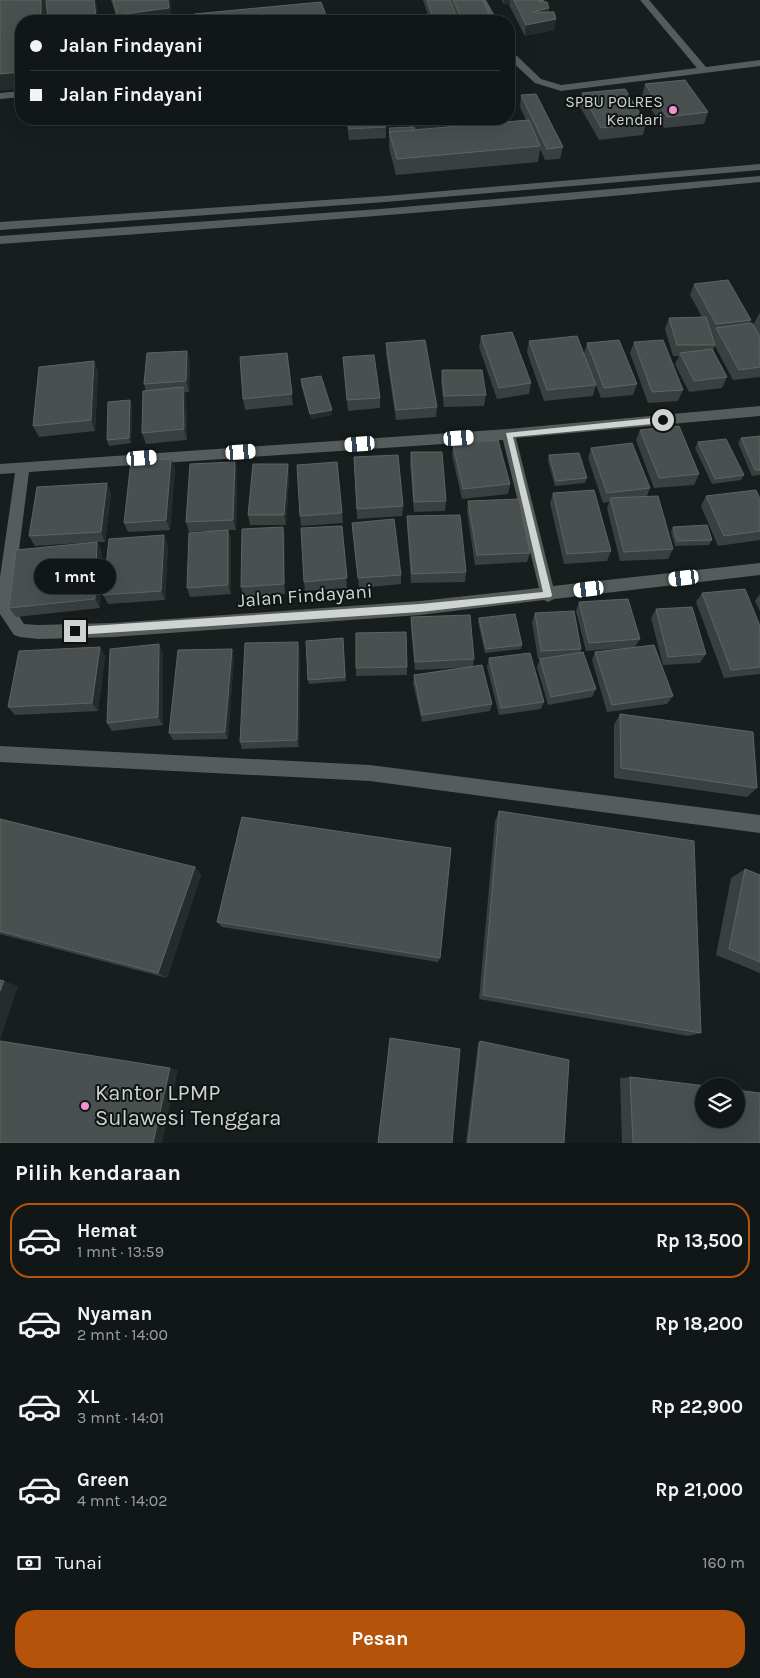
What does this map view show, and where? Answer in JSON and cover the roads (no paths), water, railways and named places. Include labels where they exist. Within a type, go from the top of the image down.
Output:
[{"type":"street","points":[[482,0],[491,15]]},
{"type":"street","points":[[644,0],[704,71]]},
{"type":"street","points":[[515,61],[538,81],[560,88],[760,63]]},
{"type":"street","points":[[0,96],[15,95]]},
{"type":"street","points":[[0,226],[385,199],[760,167]]},
{"type":"street","points":[[0,240],[270,222],[620,193],[760,179]]},
{"type":"street","points":[[0,469],[508,434],[760,411]]},
{"type":"street","points":[[508,434],[548,595]]},
{"type":"street","name":"Jalan Findayani","points":[[23,466],[7,582],[6,610],[20,630],[38,632],[113,630],[420,608],[548,595],[760,569]]},
{"type":"street","points":[[0,754],[370,774],[760,824]]},
{"type":"place","name":"SPBU POLRES Kendari","points":[[673,110]]},
{"type":"place","name":"Kantor LPMP Sulawesi Tenggara","points":[[85,1106]]}]
